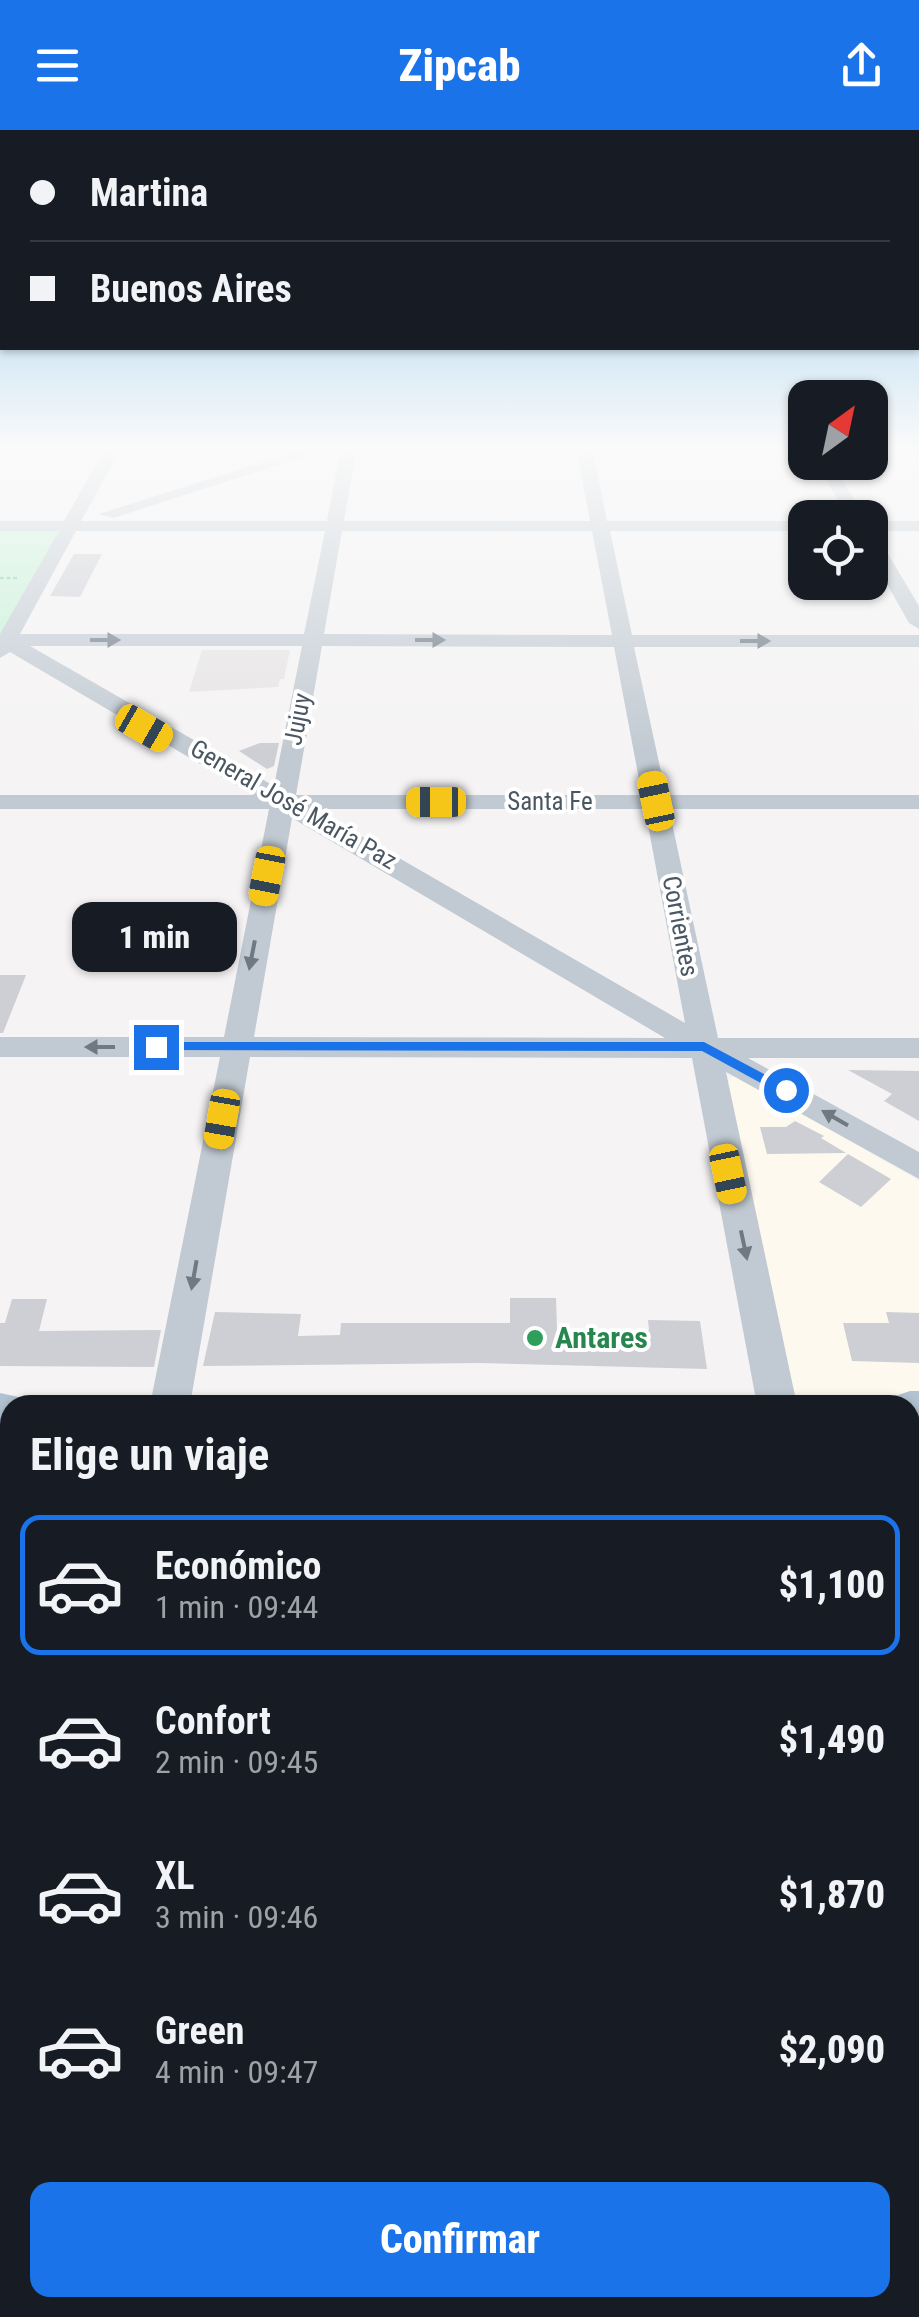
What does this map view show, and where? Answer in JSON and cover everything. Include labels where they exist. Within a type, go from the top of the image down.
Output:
[{"type":"street","points":[[2,644],[57,549]]},
{"type":"street","name":"Jujuy","points":[[172,1395],[329,549]]},
{"type":"street","name":"Corrientes","points":[[604,549],[656,801],[699,1050],[775,1395]]},
{"type":"street","points":[[888,569],[919,622]]},
{"type":"street","points":[[2,644],[919,641]]},
{"type":"street","name":"General José María Paz","points":[[2,644],[280,802],[699,1050],[919,1167]]},
{"type":"street","name":"Santa Fe","points":[[0,802],[919,802]]},
{"type":"street","points":[[0,1047],[919,1048]]},
{"type":"shaded area","points":[[202,650],[290,650],[284,679],[280,679],[278,687],[189,692]]},
{"type":"shaded area","points":[[735,1075],[919,1181],[919,1395],[793,1395],[725,1085]]},
{"type":"green space","points":[[0,549],[50,549],[0,635]]},
{"type":"building","points":[[74,554],[102,554],[80,597],[50,596]]},
{"type":"building","points":[[260,743],[279,743],[274,766],[267,769],[239,751]]},
{"type":"building","points":[[0,975],[26,975],[3,1033],[0,1033]]},
{"type":"building","points":[[848,1070],[919,1071],[919,1121],[884,1101],[892,1094]]},
{"type":"building","points":[[795,1121],[846,1153],[767,1154],[760,1127],[786,1127]]},
{"type":"building","points":[[848,1154],[891,1179],[861,1207],[819,1182]]},
{"type":"building","points":[[510,1298],[556,1298],[557,1330],[649,1330],[648,1320],[700,1321],[707,1369],[480,1363],[203,1366],[215,1312],[301,1314],[298,1336],[340,1335],[341,1323],[510,1323]]},
{"type":"building","points":[[12,1299],[47,1299],[39,1331],[161,1330],[154,1367],[0,1366],[0,1323],[5,1323]]},
{"type":"building","points":[[886,1312],[919,1313],[919,1363],[852,1361],[843,1323],[889,1323]]},
{"type":"place","name":"Antares","points":[[535,1338]]},
{"type":"route","points":[[156,1047],[704,1046],[786,1090]]}]
